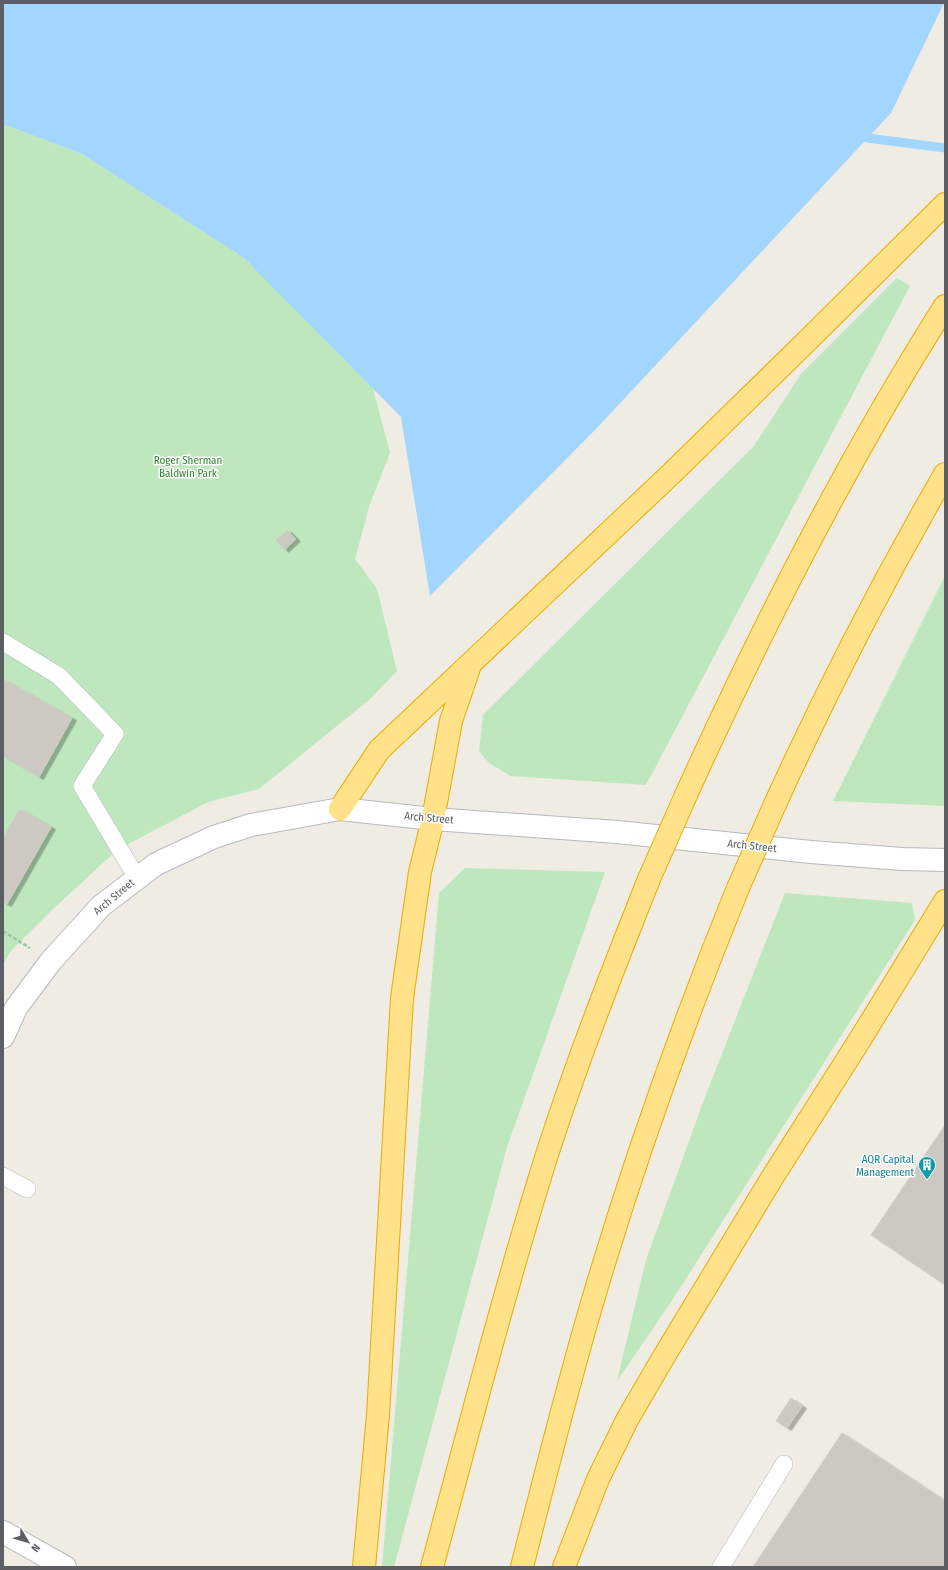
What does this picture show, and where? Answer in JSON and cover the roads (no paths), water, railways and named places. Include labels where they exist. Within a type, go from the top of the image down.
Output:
[{"type":"highway","points":[[340,809],[379,750],[682,463],[945,204]]},
{"type":"highway","points":[[432,1567],[536,1189],[604,991],[649,880],[731,695],[775,607],[815,530],[874,423],[945,306]]},
{"type":"highway","points":[[522,1567],[586,1325],[650,1120],[686,1022],[738,888],[807,734],[902,548],[945,474]]},
{"type":"highway","points":[[364,1567],[378,1415],[402,998],[420,872],[433,819],[451,721],[470,665]]},
{"type":"highway","points":[[564,1567],[598,1479],[627,1420],[662,1358],[945,900]]},
{"type":"main road","name":"Arch Street","points":[[3,1038],[16,1008],[51,961],[101,906],[156,864],[214,837],[251,826],[340,809],[433,819],[617,832],[811,852],[902,859],[945,860]]},
{"type":"main road","points":[[3,1532],[65,1567]]},
{"type":"lane","points":[[3,642],[59,676],[115,734],[82,786],[138,878]]},
{"type":"lane","points":[[3,1176],[27,1189]]},
{"type":"lane","points":[[721,1567],[784,1464]]},
{"type":"water","points":[[3,3],[944,3],[891,113],[595,430],[430,596],[401,417],[244,258],[82,154],[3,124]]},
{"type":"waterway","points":[[867,138],[945,148]]},
{"type":"place","name":"AQR Capital Management","points":[[927,1180]]},
{"type":"park label","name":"Roger Sherman Baldwin Park","points":[[188,466]]}]
